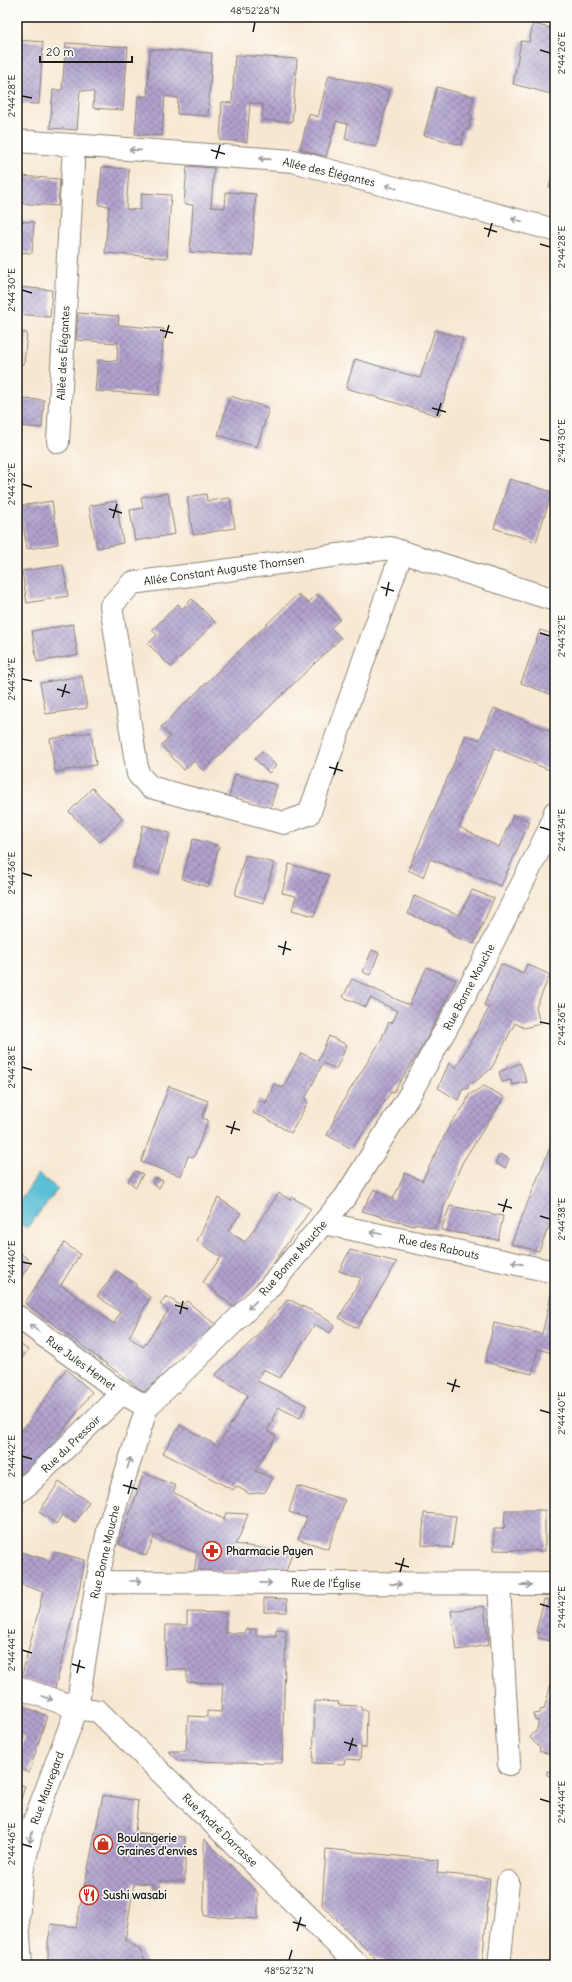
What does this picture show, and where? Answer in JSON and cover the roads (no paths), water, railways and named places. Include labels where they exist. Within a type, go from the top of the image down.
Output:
[{"type":"street","name":"Allée des Élégantes","points":[[17,141],[293,161],[555,230]]},
{"type":"street","name":"Allée des Élégantes","points":[[58,442],[74,145]]},
{"type":"street","name":"Allée Constant Auguste Thomsen","points":[[402,552],[309,814],[284,824],[150,787],[138,774],[111,606],[132,583],[390,548],[555,600]]},
{"type":"street","name":"Rue Bonne Mouche","points":[[77,1708],[97,1582],[109,1526],[147,1407],[267,1290],[346,1196],[414,1087],[483,962],[549,830],[555,812]]},
{"type":"street","name":"Rue des Rabouts","points":[[324,1223],[555,1272]]},
{"type":"street","name":"Rue Jules Hemet","points":[[17,1316],[122,1393],[147,1407]]},
{"type":"street","name":"Rue du Pressoir","points":[[17,1493],[122,1393]]},
{"type":"street","name":"Rue de l'Église","points":[[97,1582],[499,1585],[555,1584]]},
{"type":"street","points":[[499,1585],[509,1764]]},
{"type":"street","name":"Rue André Darrasse","points":[[17,1687],[77,1708],[98,1711],[358,1965]]},
{"type":"street","name":"Rue Mauregard","points":[[21,1965],[18,1920],[22,1872],[34,1822],[77,1708]]},
{"type":"street","points":[[499,1965],[508,1882]]},
{"type":"water","points":[[38,1174],[58,1189],[27,1228],[17,1221],[17,1206]]},
{"type":"place","name":"Pharmacie Payen","points":[[212,1551]]},
{"type":"place","name":"Boulangerie Graines d'envies","points":[[103,1844]]},
{"type":"place","name":"Sushi wasabi","points":[[89,1895]]}]
